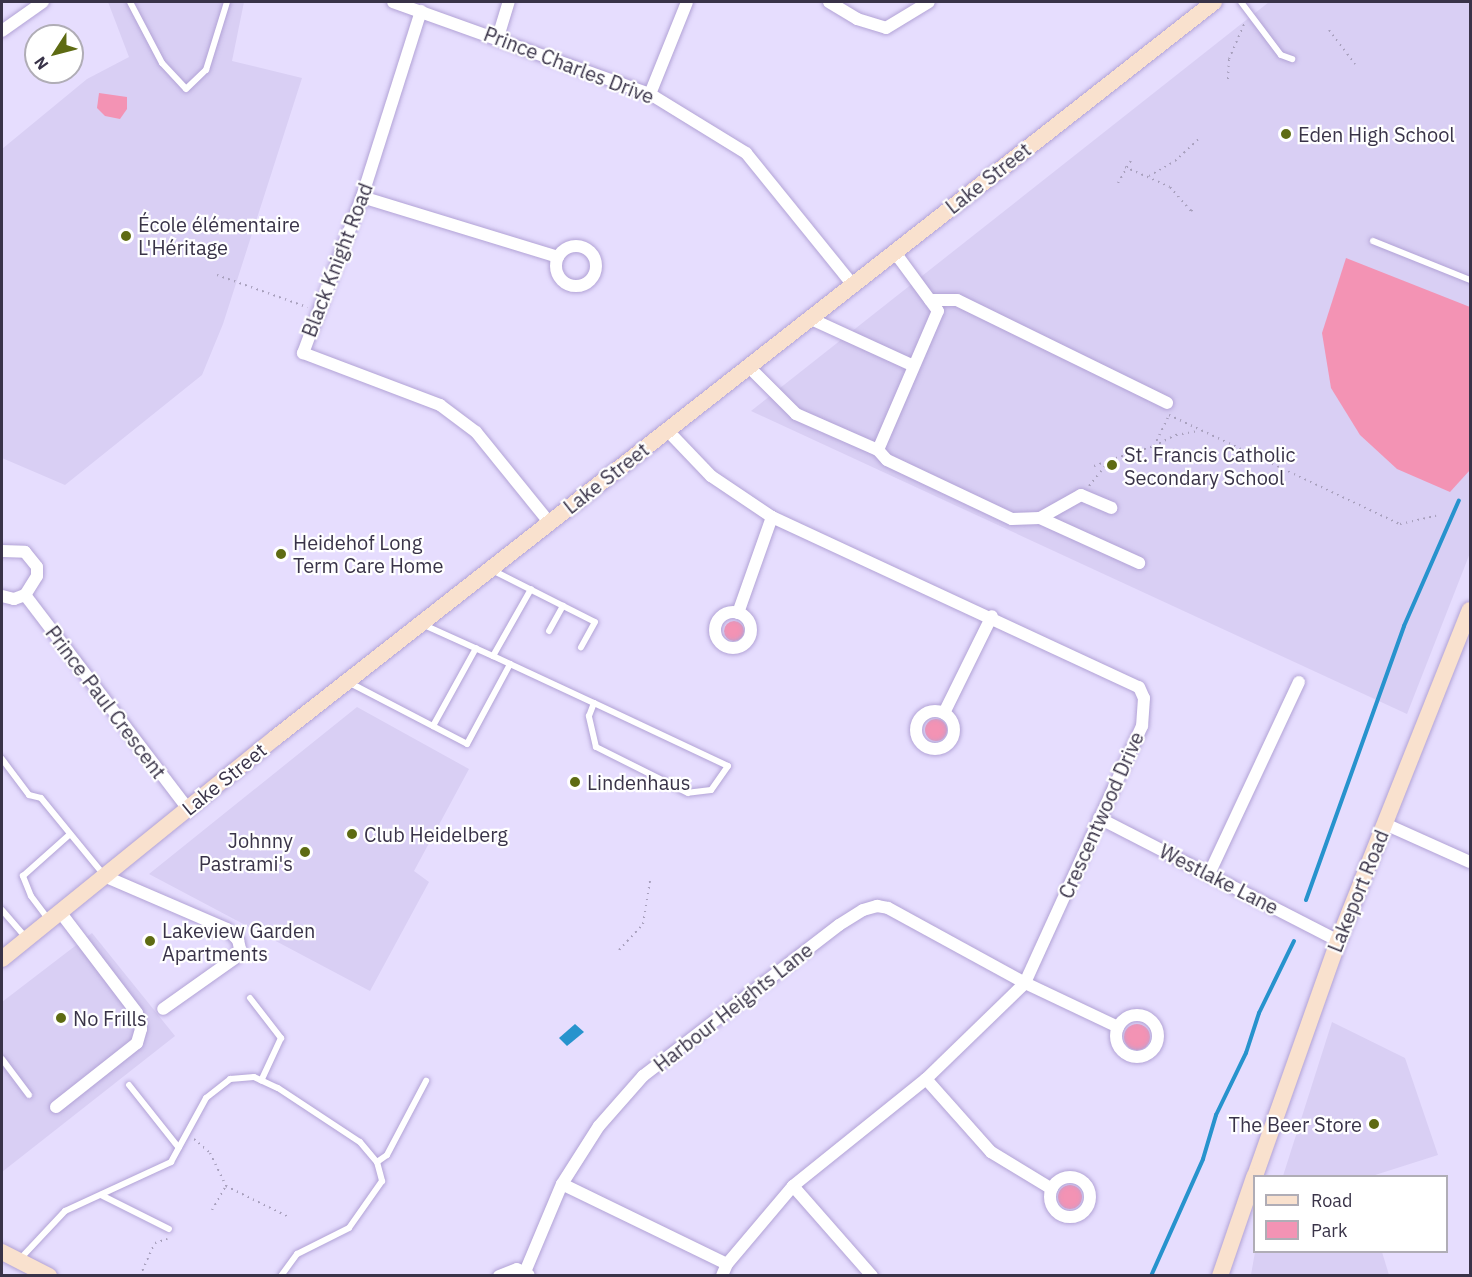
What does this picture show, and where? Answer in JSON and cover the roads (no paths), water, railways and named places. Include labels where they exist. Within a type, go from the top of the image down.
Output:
[{"type":"main road","name":"Lake Street","points":[[2,959],[346,681],[1214,2]]},
{"type":"main road","name":"Lakeport Road","points":[[1256,1175],[1338,941],[1470,610]]},
{"type":"main road","name":"Lakeport Road","points":[[1220,1275],[1253,1183]]},
{"type":"main road","points":[[2,1252],[49,1275]]},
{"type":"street","points":[[2,31],[43,2]]},
{"type":"street","name":"Prince Charles Drive","points":[[393,2],[498,37],[650,94],[746,153],[852,284]]},
{"type":"street","points":[[498,37],[508,2]]},
{"type":"street","points":[[650,94],[687,2]]},
{"type":"street","points":[[829,2],[857,19],[886,28],[929,2]]},
{"type":"street","name":"Black Knight Road","points":[[421,11],[362,197],[303,353],[440,405],[476,432],[549,522]]},
{"type":"street","points":[[362,197],[558,257]]},
{"type":"street","points":[[878,450],[938,311],[894,251]]},
{"type":"street","points":[[930,300],[957,300],[1167,403]]},
{"type":"street","points":[[809,318],[914,366]]},
{"type":"street","points":[[748,366],[796,414],[878,450],[887,460],[1012,519],[1040,519],[1139,563]]},
{"type":"street","name":"Crescentwood Drive","points":[[667,430],[711,476],[772,517],[992,616],[1139,687],[1144,698],[1142,726],[1025,983],[926,1079],[793,1186],[724,1270]]},
{"type":"street","points":[[1040,519],[1081,495],[1111,508]]},
{"type":"street","points":[[738,613],[772,517]]},
{"type":"street","points":[[2,551],[20,550],[31,557],[37,576],[25,595],[14,599],[2,596]]},
{"type":"street","name":"Prince Paul Crescent","points":[[25,595],[187,808]]},
{"type":"street","points":[[944,713],[992,616]]},
{"type":"street","points":[[1209,874],[1299,682]]},
{"type":"street","name":"Westlake Lane","points":[[1099,818],[1338,941]]},
{"type":"street","points":[[1385,824],[1470,861]]},
{"type":"street","points":[[104,876],[227,929],[238,940],[240,949],[235,958],[163,1009]]},
{"type":"street","name":"Harbour Heights Lane","points":[[499,1275],[509,1270],[527,1274],[562,1184],[598,1126],[642,1076],[838,925],[863,910],[877,906],[888,908],[1025,983],[1118,1028]]},
{"type":"street","points":[[54,916],[137,1013],[141,1029],[137,1043],[56,1107]]},
{"type":"street","points":[[926,1079],[991,1152],[1052,1189]]},
{"type":"street","points":[[562,1184],[724,1270]]},
{"type":"street","points":[[793,1186],[872,1275]]},
{"type":"lane","points":[[130,2],[162,63],[186,88],[206,70],[227,2]]},
{"type":"lane","points":[[1241,2],[1281,55],[1292,59]]},
{"type":"lane","points":[[1373,241],[1470,280]]},
{"type":"lane","points":[[489,569],[595,622],[581,647]]},
{"type":"lane","points":[[493,656],[531,589]]},
{"type":"lane","points":[[549,631],[563,606]]},
{"type":"lane","points":[[421,623],[728,766],[711,790],[688,793],[596,747],[589,716],[594,704]]},
{"type":"lane","points":[[433,726],[476,648]]},
{"type":"lane","points":[[346,681],[467,744],[510,664]]},
{"type":"lane","points":[[2,759],[29,795],[40,798],[104,876]]},
{"type":"lane","points":[[54,916],[31,896],[23,876],[69,835]]},
{"type":"lane","points":[[2,910],[26,939]]},
{"type":"lane","points":[[250,998],[281,1038],[261,1081]]},
{"type":"lane","points":[[2,1059],[29,1095]]},
{"type":"lane","points":[[18,1261],[65,1211],[171,1162],[206,1098],[230,1079],[261,1081],[360,1142],[377,1162],[382,1181],[349,1228],[297,1254],[281,1275]]},
{"type":"lane","points":[[377,1162],[387,1155],[426,1081]]},
{"type":"lane","points":[[129,1085],[179,1148]]},
{"type":"lane","points":[[100,1195],[169,1229]]},
{"type":"water","points":[[575,1024],[584,1032],[567,1046],[559,1038]]},
{"type":"waterway","points":[[1306,900],[1404,626],[1459,500]]},
{"type":"waterway","points":[[1151,1276],[1203,1159],[1216,1115],[1246,1053],[1259,1013],[1294,941]]},
{"type":"place","name":"Eden High School","points":[[1286,134]]},
{"type":"place","name":"École élémentaire L'Héritage","points":[[126,236]]},
{"type":"place","name":"St. Francis Catholic Secondary School","points":[[1112,465]]},
{"type":"place","name":"Heidehof Long Term Care Home","points":[[281,554]]},
{"type":"place","name":"Lindenhaus","points":[[575,782]]},
{"type":"place","name":"Club Heidelberg","points":[[352,834]]},
{"type":"place","name":"Johnny Pastrami's","points":[[305,852]]},
{"type":"place","name":"Lakeview Garden Apartments","points":[[150,941]]},
{"type":"place","name":"No Frills","points":[[61,1018]]},
{"type":"place","name":"The Beer Store","points":[[1374,1124]]}]
